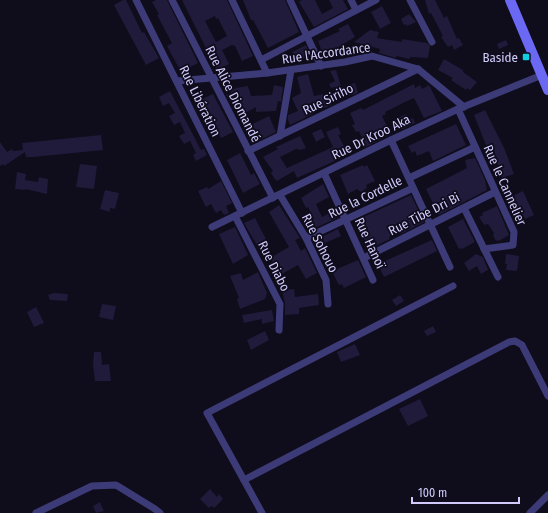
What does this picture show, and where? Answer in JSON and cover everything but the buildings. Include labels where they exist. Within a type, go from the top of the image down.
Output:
[{"type":"street","name":"Rue Libération","points":[[136,0],[242,213]]},
{"type":"street","name":"Rue Alice Diomandé","points":[[172,0],[248,151],[277,197]]},
{"type":"street","points":[[232,0],[267,73]]},
{"type":"street","points":[[290,0],[321,66]]},
{"type":"street","points":[[351,0],[356,10]]},
{"type":"street","points":[[261,60],[376,0]]},
{"type":"street","points":[[410,0],[432,42]]},
{"type":"street","points":[[510,0],[548,90]]},
{"type":"street","name":"Rue l'Accordance","points":[[177,81],[292,70],[372,56],[418,69],[461,108]]},
{"type":"street","name":"Rue Siriho","points":[[248,151],[418,69]]},
{"type":"street","points":[[280,136],[292,70]]},
{"type":"street","name":"Rue Dr Kroo Aka","points":[[212,228],[391,140],[461,108],[542,75]]},
{"type":"street","name":"Rue le Cannelier","points":[[461,108],[475,147],[514,232],[513,244],[484,249]]},
{"type":"street","points":[[391,140],[450,267]]},
{"type":"street","points":[[409,178],[475,147]]},
{"type":"street","name":"Rue Hanoï","points":[[324,173],[373,280]]},
{"type":"street","name":"Rue la Cordelle","points":[[306,238],[413,188]]},
{"type":"street","name":"Rue Tibe Dri Bi","points":[[364,258],[495,192]]},
{"type":"street","name":"Rue Sohouo","points":[[277,197],[306,238],[326,280],[328,304]]},
{"type":"street","points":[[464,208],[498,277]]},
{"type":"street","name":"Rue Diabo","points":[[235,216],[280,304],[279,330]]},
{"type":"street","points":[[262,513],[207,413],[453,286]]},
{"type":"street","points":[[244,480],[509,342],[515,341],[522,345],[548,396]]},
{"type":"street","points":[[36,513],[92,486],[116,485],[155,508],[160,513]]},
{"type":"street","points":[[530,513],[548,495]]},
{"type":"place","name":"Baside","points":[[526,57]]}]
